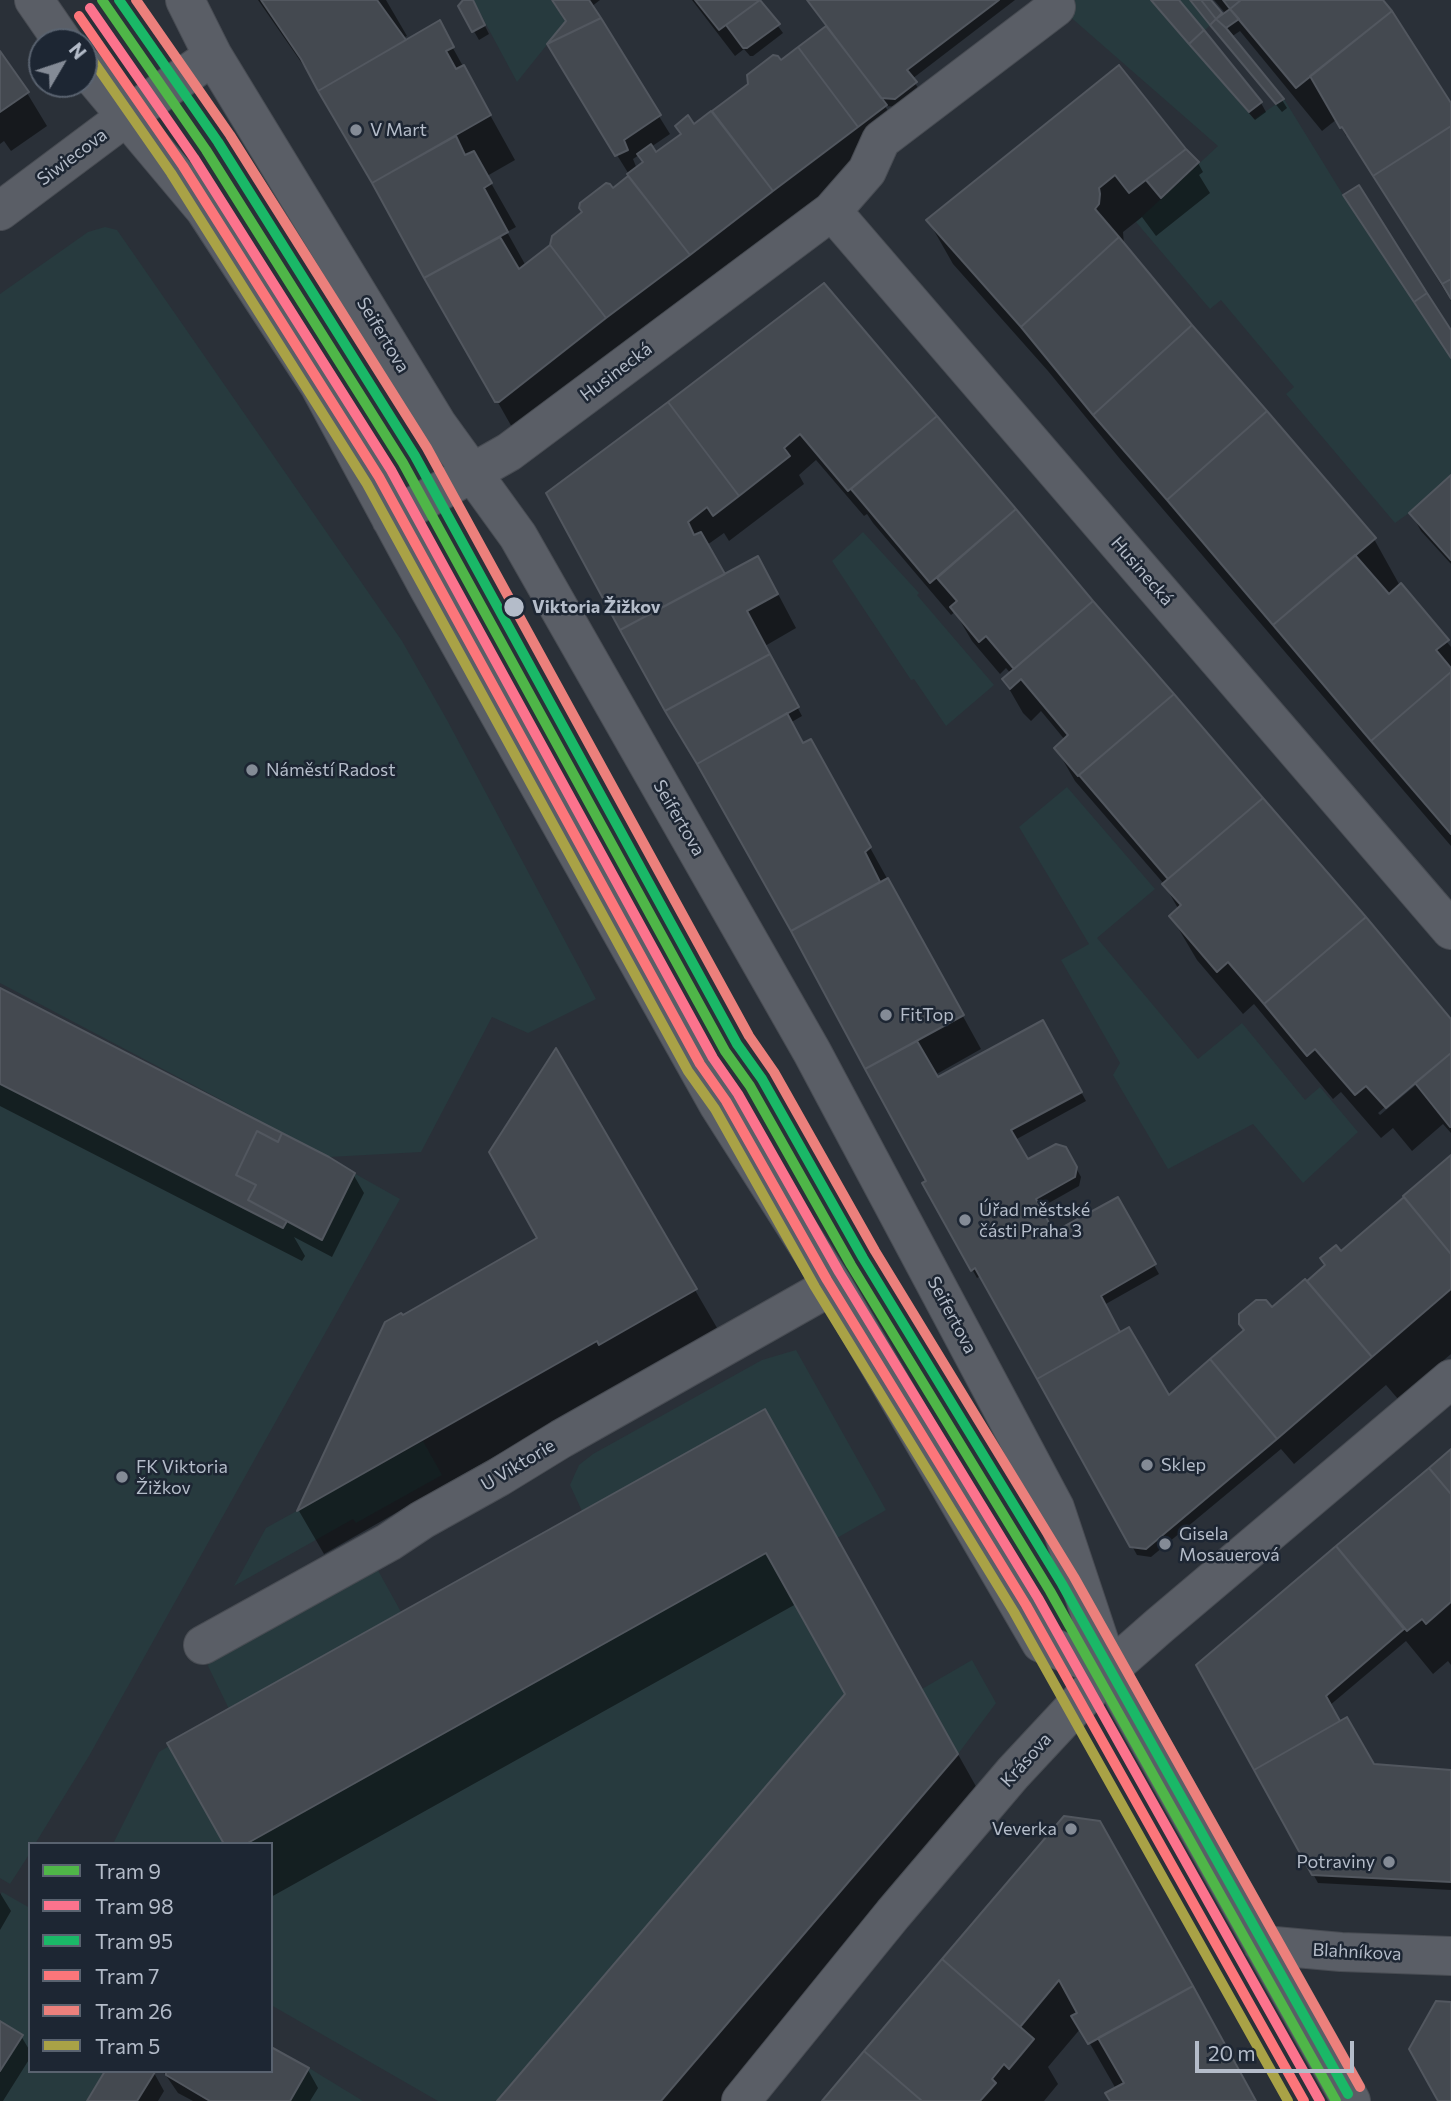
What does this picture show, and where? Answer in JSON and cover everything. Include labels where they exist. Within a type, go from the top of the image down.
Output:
[{"type":"street","points":[[34,0],[53,28]]},
{"type":"street","name":"Seifertova","points":[[185,0],[213,56],[437,424],[518,536],[818,1063],[1055,1508],[1109,1670],[1351,2101]]},
{"type":"street","name":"Husinecká","points":[[391,519],[509,452],[832,211],[867,171],[881,140],[1056,7]]},
{"type":"street","name":"Siwiecova","points":[[0,211],[213,56]]},
{"type":"street","points":[[98,82],[205,210],[318,385],[718,1104],[832,1285],[1041,1643],[1109,1670]]},
{"type":"street","name":"Husinecká","points":[[832,211],[1451,930]]},
{"type":"street","name":"U Viktorie","points":[[203,1645],[389,1542],[561,1439],[832,1285]]},
{"type":"street","name":"Krásova","points":[[741,2101],[893,1914],[1026,1759],[1109,1670],[1451,1379]]},
{"type":"street","name":"Blahníkova","points":[[1263,1945],[1341,1952],[1451,1956]]},
{"type":"green space","points":[[473,0],[552,0],[566,21],[517,82]]},
{"type":"green space","points":[[1051,0],[1198,0],[1210,25],[1191,44],[1254,119],[1284,99],[1343,195],[1451,358],[1451,475],[1395,523],[1286,394],[1294,387],[1221,300],[1210,309],[1136,222],[1218,146]]},
{"type":"green space","name":"Náměstí Radost","points":[[105,227],[117,230],[402,641],[596,999],[528,1033],[492,1017],[421,1152],[329,1157],[295,1140],[400,1199],[89,1756],[36,1842],[28,1842],[28,1856],[10,1884],[0,1878],[0,988],[267,1124],[0,983],[0,294],[88,232]]},
{"type":"green space","points":[[863,532],[919,593],[917,595],[994,685],[946,726],[914,679],[911,680],[832,561]]},
{"type":"green space","points":[[1067,787],[1155,889],[1097,938],[1198,1059],[1242,1023],[1305,1100],[1320,1087],[1358,1132],[1303,1183],[1253,1124],[1168,1169],[1113,1075],[1120,1063],[1061,960],[1089,944],[1019,827]]},
{"type":"green space","points":[[796,1350],[886,1510],[837,1538],[765,1409],[582,1511],[570,1485],[579,1465],[593,1454],[762,1360]]},
{"type":"green space","points":[[423,1441],[442,1475],[356,1523],[353,1519],[234,1586],[266,1528]]},
{"type":"green space","points":[[766,1553],[845,1694],[497,2101],[438,2101],[273,2006],[273,1842],[250,1842]]},
{"type":"green space","points":[[375,1565],[401,1612],[229,1709],[208,1666],[211,1657]]},
{"type":"green space","points":[[972,1660],[996,1703],[958,1754],[922,1689]]},
{"type":"green space","points":[[169,1746],[223,1842],[114,1842],[159,1752]]},
{"type":"green space","points":[[2,1892],[28,1907],[28,2073],[104,2073],[87,2101],[0,2101],[0,2071],[22,2035],[0,2021]]},
{"type":"green space","points":[[309,2068],[363,2101],[290,2101]]},
{"type":"building","points":[[261,0],[377,0],[406,40],[318,91],[301,59]]},
{"type":"building","points":[[463,0],[473,0],[485,25],[472,32],[458,6]]},
{"type":"building","points":[[552,0],[589,0],[601,18],[547,44],[566,21]]},
{"type":"building","points":[[695,0],[760,0],[719,30]]},
{"type":"building","points":[[760,0],[780,24],[747,48],[743,48],[726,25]]},
{"type":"building","points":[[807,0],[999,0],[907,70],[917,82],[895,99],[881,98]]},
{"type":"building","points":[[1151,0],[1179,0],[1204,30],[1189,44]]},
{"type":"building","points":[[1190,0],[1201,0],[1216,19],[1210,25]]},
{"type":"building","points":[[1201,0],[1211,0],[1222,13],[1216,19]]},
{"type":"building","points":[[1223,0],[1241,0],[1230,9]]},
{"type":"building","points":[[1241,0],[1383,0],[1392,11],[1296,88],[1230,9]]},
{"type":"building","points":[[1230,9],[1239,19],[1226,28],[1216,19]]},
{"type":"building","points":[[1392,11],[1451,103],[1451,126],[1373,176],[1342,127],[1340,128],[1310,76]]},
{"type":"building","points":[[601,18],[661,115],[624,140],[628,150],[615,156],[547,44]]},
{"type":"building","points":[[1216,19],[1284,99],[1276,104],[1210,25]]},
{"type":"building","points":[[440,20],[454,47],[446,51],[456,69],[464,65],[491,115],[372,183],[318,91]]},
{"type":"building","points":[[826,26],[887,105],[858,127],[798,47]]},
{"type":"building","points":[[1204,30],[1262,102],[1249,112],[1189,44]]},
{"type":"building","points":[[798,47],[858,127],[773,191],[712,111],[748,84],[747,75],[773,55],[781,60]]},
{"type":"building","points":[[0,51],[28,93],[0,112]]},
{"type":"building","points":[[1119,65],[1186,149],[1129,193],[1115,175],[1099,188],[1099,204],[1095,209],[1119,237],[1021,327],[926,220]]},
{"type":"building","points":[[711,111],[773,191],[690,255],[627,174],[643,162],[637,154],[651,144],[656,152],[681,134],[675,126],[688,115],[694,124]]},
{"type":"building","points":[[1451,126],[1451,279],[1442,284],[1373,176]]},
{"type":"building","points":[[456,136],[465,155],[474,151],[492,183],[484,188],[508,232],[424,278],[372,183]]},
{"type":"building","points":[[1186,149],[1199,162],[1161,198],[1146,180]]},
{"type":"building","points":[[628,176],[690,255],[606,318],[550,245],[552,236],[582,212],[580,203],[606,183],[613,188]]},
{"type":"building","points":[[1359,185],[1427,293],[1414,302],[1343,195]]},
{"type":"building","points":[[500,237],[519,269],[550,245],[606,318],[499,402],[495,402],[424,278]]},
{"type":"building","points":[[1119,237],[1192,325],[1093,415],[1021,327]]},
{"type":"building","points":[[1451,279],[1451,299],[1442,284]]},
{"type":"building","points":[[824,283],[937,416],[848,491],[800,434],[784,448],[790,456],[739,496],[668,402]]},
{"type":"building","points":[[1427,293],[1451,330],[1451,358],[1414,302]]},
{"type":"building","points":[[1192,325],[1267,411],[1167,500],[1093,415]]},
{"type":"building","points":[[668,402],[739,496],[713,516],[707,507],[688,522],[694,535],[701,532],[725,574],[620,630],[546,493]]},
{"type":"building","points":[[1267,411],[1376,538],[1273,625],[1167,500]]},
{"type":"building","points":[[937,416],[1016,509],[930,583],[851,489]]},
{"type":"building","points":[[1451,475],[1451,560],[1409,513]]},
{"type":"building","points":[[1016,509],[1093,601],[1014,669],[986,636],[979,642],[950,607],[957,601],[937,578]]},
{"type":"building","points":[[1355,555],[1389,594],[1401,583],[1449,640],[1436,650],[1451,668],[1451,672],[1371,741],[1273,625]]},
{"type":"building","points":[[758,556],[778,594],[747,611],[770,654],[665,711],[620,630]]},
{"type":"building","points":[[1093,601],[1174,694],[1078,776],[1054,748],[1068,735],[1021,679],[1010,689],[1002,679]]},
{"type":"building","points":[[770,654],[799,707],[697,764],[665,711]]},
{"type":"building","points":[[1451,672],[1451,834],[1371,741]]},
{"type":"building","points":[[1174,694],[1263,798],[1168,879],[1079,775]]},
{"type":"building","points":[[787,713],[803,743],[811,739],[871,847],[865,852],[880,882],[791,931],[697,764]]},
{"type":"building","points":[[1263,798],[1366,917],[1264,1004],[1228,962],[1217,972],[1169,916],[1181,905],[1162,884]]},
{"type":"building","points":[[888,878],[964,1015],[865,1069],[791,931]]},
{"type":"building","points":[[1366,917],[1451,1019],[1451,1053],[1386,1108],[1366,1086],[1355,1095],[1315,1049],[1307,1056],[1264,1004]]},
{"type":"building","points":[[0,988],[282,1133],[278,1142],[257,1131],[236,1175],[256,1185],[248,1200],[287,1221],[283,1228],[0,1084]]},
{"type":"building","points":[[1043,1020],[1082,1092],[1011,1130],[1028,1159],[1056,1144],[1066,1147],[1077,1167],[1075,1177],[1036,1199],[1054,1232],[1118,1197],[1156,1264],[1101,1296],[1120,1332],[1037,1379],[975,1268],[971,1271],[922,1183],[926,1181],[865,1069],[917,1041],[938,1077]]},
{"type":"building","points":[[556,1048],[697,1289],[599,1345],[597,1341],[297,1511],[385,1322],[401,1313],[403,1315],[537,1238],[489,1152]]},
{"type":"building","points":[[1451,1053],[1451,1127],[1450,1127],[1415,1083]]},
{"type":"building","points":[[257,1131],[278,1142],[282,1133],[355,1173],[322,1240],[248,1200],[256,1185],[236,1175]]},
{"type":"building","points":[[1451,1155],[1451,1254],[1403,1196]]},
{"type":"building","points":[[1404,1197],[1451,1254],[1451,1289],[1372,1357],[1307,1281],[1325,1265],[1320,1258],[1336,1245],[1341,1251]]},
{"type":"building","points":[[1305,1279],[1372,1357],[1277,1439],[1210,1359],[1244,1330],[1239,1324],[1239,1314],[1256,1300],[1266,1300],[1272,1307]]},
{"type":"building","points":[[1129,1327],[1169,1395],[1210,1359],[1277,1439],[1146,1549],[1130,1547],[1037,1379]]},
{"type":"building","points":[[765,1409],[958,1754],[661,2101],[497,2101],[845,1694],[766,1553],[250,1842],[223,1842],[167,1743]]},
{"type":"building","points":[[1451,1449],[1451,1494],[1429,1468]]},
{"type":"building","points":[[1429,1468],[1451,1494],[1451,1602],[1426,1624],[1422,1619],[1407,1631],[1336,1546]]},
{"type":"building","points":[[1336,1546],[1404,1629],[1326,1696],[1340,1721],[1254,1770],[1196,1665]]},
{"type":"building","points":[[1347,1717],[1374,1764],[1451,1770],[1451,1882],[1312,1875],[1254,1770]]},
{"type":"building","points":[[1064,1816],[1100,1821],[1193,1986],[1088,2044],[1071,2016],[1077,2013],[1059,1980],[1020,2027],[942,1959]]},
{"type":"building","points":[[942,1959],[1034,2039],[1009,2069],[1004,2064],[992,2079],[996,2083],[980,2101],[922,2101],[864,2051]]},
{"type":"building","points":[[1193,1986],[1256,2101],[1110,2101],[1105,2093],[1124,2083],[1098,2038]]},
{"type":"building","points":[[1436,2001],[1451,2002],[1451,2101],[1438,2101],[1409,2049]]},
{"type":"building","points":[[0,2021],[23,2035],[0,2071]]},
{"type":"building","points":[[273,2048],[309,2068],[290,2101],[210,2101],[166,2075],[273,2073]]},
{"type":"building","points":[[864,2051],[922,2101],[822,2101]]},
{"type":"building","points":[[104,2073],[154,2073],[137,2101],[87,2101]]},
{"type":"tram line","name":"9","points":[[102,0],[206,150],[403,463],[725,1051],[750,1086],[851,1265],[1050,1591],[1336,2101]]},
{"type":"tram line","name":"95","points":[[119,0],[218,142],[415,456],[737,1044],[762,1079],[863,1258],[1062,1584],[1348,2094]]},
{"type":"tram line","name":"26","points":[[136,0],[230,135],[427,448],[749,1036],[774,1072],[875,1251],[1074,1577],[1360,2087]]},
{"type":"tram line","name":"98","points":[[90,8],[194,158],[391,470],[713,1058],[738,1094],[839,1272],[1038,1598],[1320,2101]]},
{"type":"tram line","name":"7","points":[[79,16],[183,166],[379,477],[700,1064],[726,1101],[827,1280],[1026,1605],[1304,2101]]},
{"type":"tram line","name":"5","points":[[98,68],[171,173],[367,484],[688,1071],[715,1109],[815,1287],[1014,1612],[1288,2101]]},
{"type":"place","name":"V Mart","points":[[356,130]]},
{"type":"place","name":"Viktoria Žižkov","points":[[514,607]]},
{"type":"place","name":"Náměstí Radost","points":[[252,770]]},
{"type":"place","name":"FitTop","points":[[886,1015]]},
{"type":"place","name":"Úřad městské části Praha 3","points":[[965,1220]]},
{"type":"place","name":"Sklep","points":[[1147,1465]]},
{"type":"place","name":"FK Viktoria Žižkov","points":[[122,1477]]},
{"type":"place","name":"Gisela Mosauerová","points":[[1165,1544]]},
{"type":"place","name":"Veverka","points":[[1071,1829]]},
{"type":"place","name":"Potraviny","points":[[1389,1862]]}]
